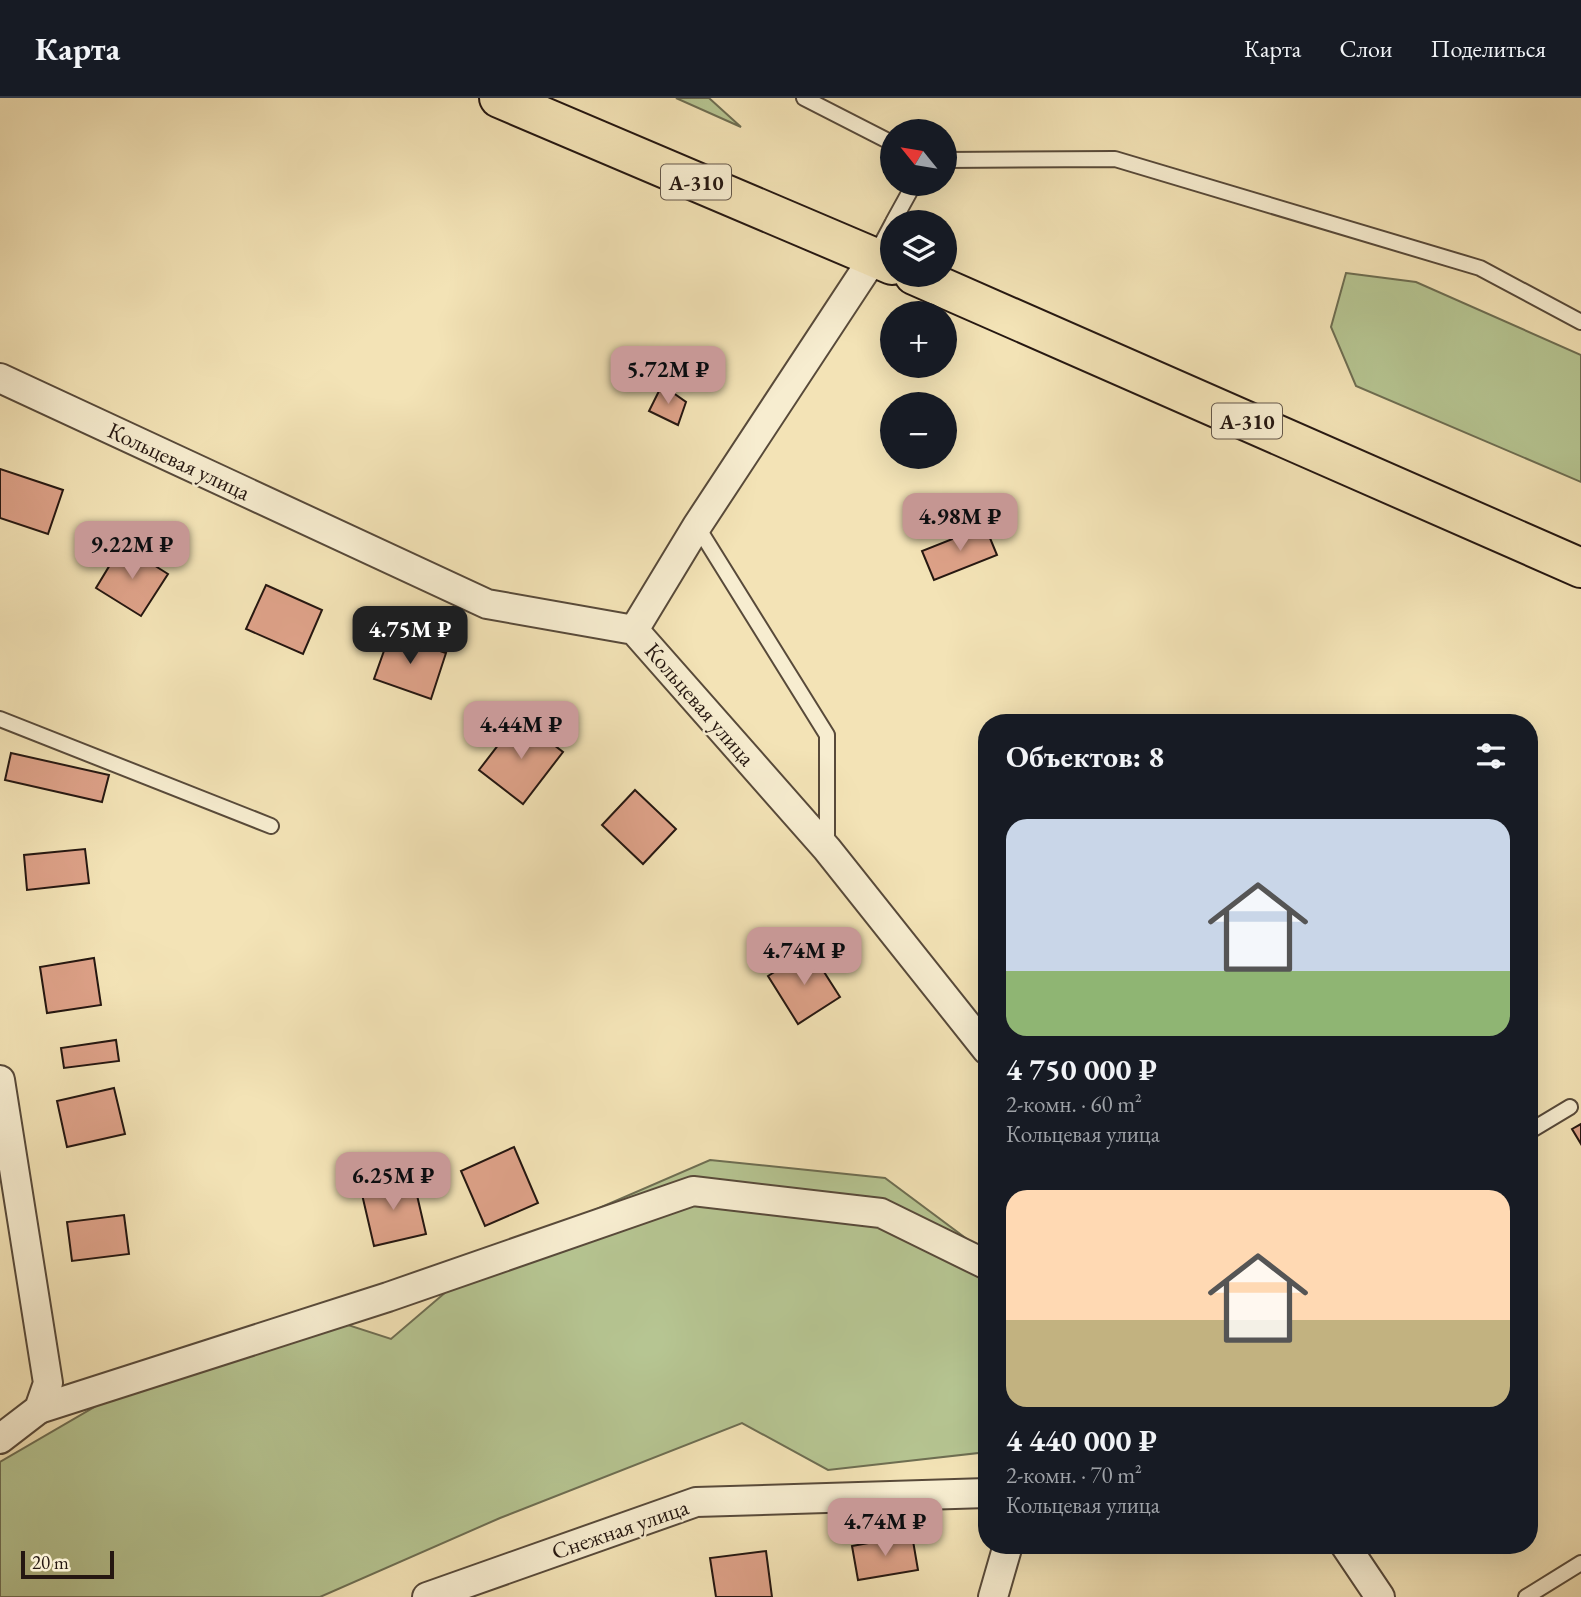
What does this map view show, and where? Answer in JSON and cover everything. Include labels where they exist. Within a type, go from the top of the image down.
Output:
[{"type":"highway","name":"А-310","points":[[499,98],[880,260]]},
{"type":"highway","name":"А-310","points":[[941,287],[1581,568]]},
{"type":"street","points":[[634,630],[697,526],[880,265]]},
{"type":"street","name":"Кольцевая улица","points":[[0,378],[487,604],[634,630],[827,849],[978,1039]]},
{"type":"street","points":[[0,1080],[48,1383],[39,1409]]},
{"type":"street","points":[[0,1439],[39,1409],[388,1297],[693,1191],[881,1213],[978,1261]]},
{"type":"street","name":"Снежная улица","points":[[427,1597],[696,1502],[978,1493]]},
{"type":"street","points":[[993,1597],[1005,1554]]},
{"type":"street","points":[[1351,1554],[1380,1597]]},
{"type":"lane","points":[[804,98],[880,137]]},
{"type":"lane","points":[[957,160],[1115,159],[1480,268],[1581,322]]},
{"type":"lane","points":[[697,526],[827,735],[827,849]]},
{"type":"lane","points":[[0,719],[271,826]]},
{"type":"lane","points":[[1538,1126],[1570,1107]]},
{"type":"lane","points":[[1526,1597],[1581,1563]]},
{"type":"green space","points":[[676,98],[709,98],[741,127]]},
{"type":"green space","points":[[1346,273],[1416,282],[1581,355],[1581,482],[1356,386],[1331,327]]},
{"type":"green space","points":[[710,1160],[885,1178],[978,1247],[978,1453],[828,1470],[742,1423],[500,1518],[320,1597],[0,1597],[0,1462],[141,1380],[308,1312],[391,1339],[488,1256]]},
{"type":"building","points":[[662,385],[686,402],[678,425],[649,411]]},
{"type":"building","points":[[0,469],[63,490],[48,534],[0,518]]},
{"type":"building","points":[[985,526],[997,555],[934,580],[922,551]]},
{"type":"building","points":[[122,545],[168,574],[141,616],[96,588]]},
{"type":"building","points":[[266,585],[322,610],[303,654],[246,629]]},
{"type":"building","points":[[390,634],[446,653],[431,699],[374,679]]},
{"type":"building","points":[[519,718],[563,752],[523,804],[479,770]]},
{"type":"building","points":[[11,753],[109,775],[102,802],[5,780]]},
{"type":"building","points":[[635,790],[676,829],[643,864],[602,825]]},
{"type":"building","points":[[85,849],[89,883],[27,890],[24,855]]},
{"type":"building","points":[[810,950],[840,997],[798,1024],[768,976]]},
{"type":"building","points":[[94,958],[101,1005],[47,1013],[40,967]]},
{"type":"building","points":[[116,1040],[119,1061],[64,1068],[61,1048]]},
{"type":"building","points":[[114,1088],[125,1134],[67,1147],[57,1101]]},
{"type":"building","points":[[1581,1124],[1581,1144],[1572,1129]]},
{"type":"building","points":[[514,1147],[538,1203],[485,1226],[461,1171]]},
{"type":"building","points":[[413,1178],[426,1234],[374,1246],[361,1190]]},
{"type":"building","points":[[124,1215],[129,1254],[72,1261],[67,1222]]},
{"type":"building","points":[[912,1535],[918,1570],[858,1580],[852,1546]]},
{"type":"building","points":[[766,1551],[772,1597],[716,1597],[710,1558]]}]
